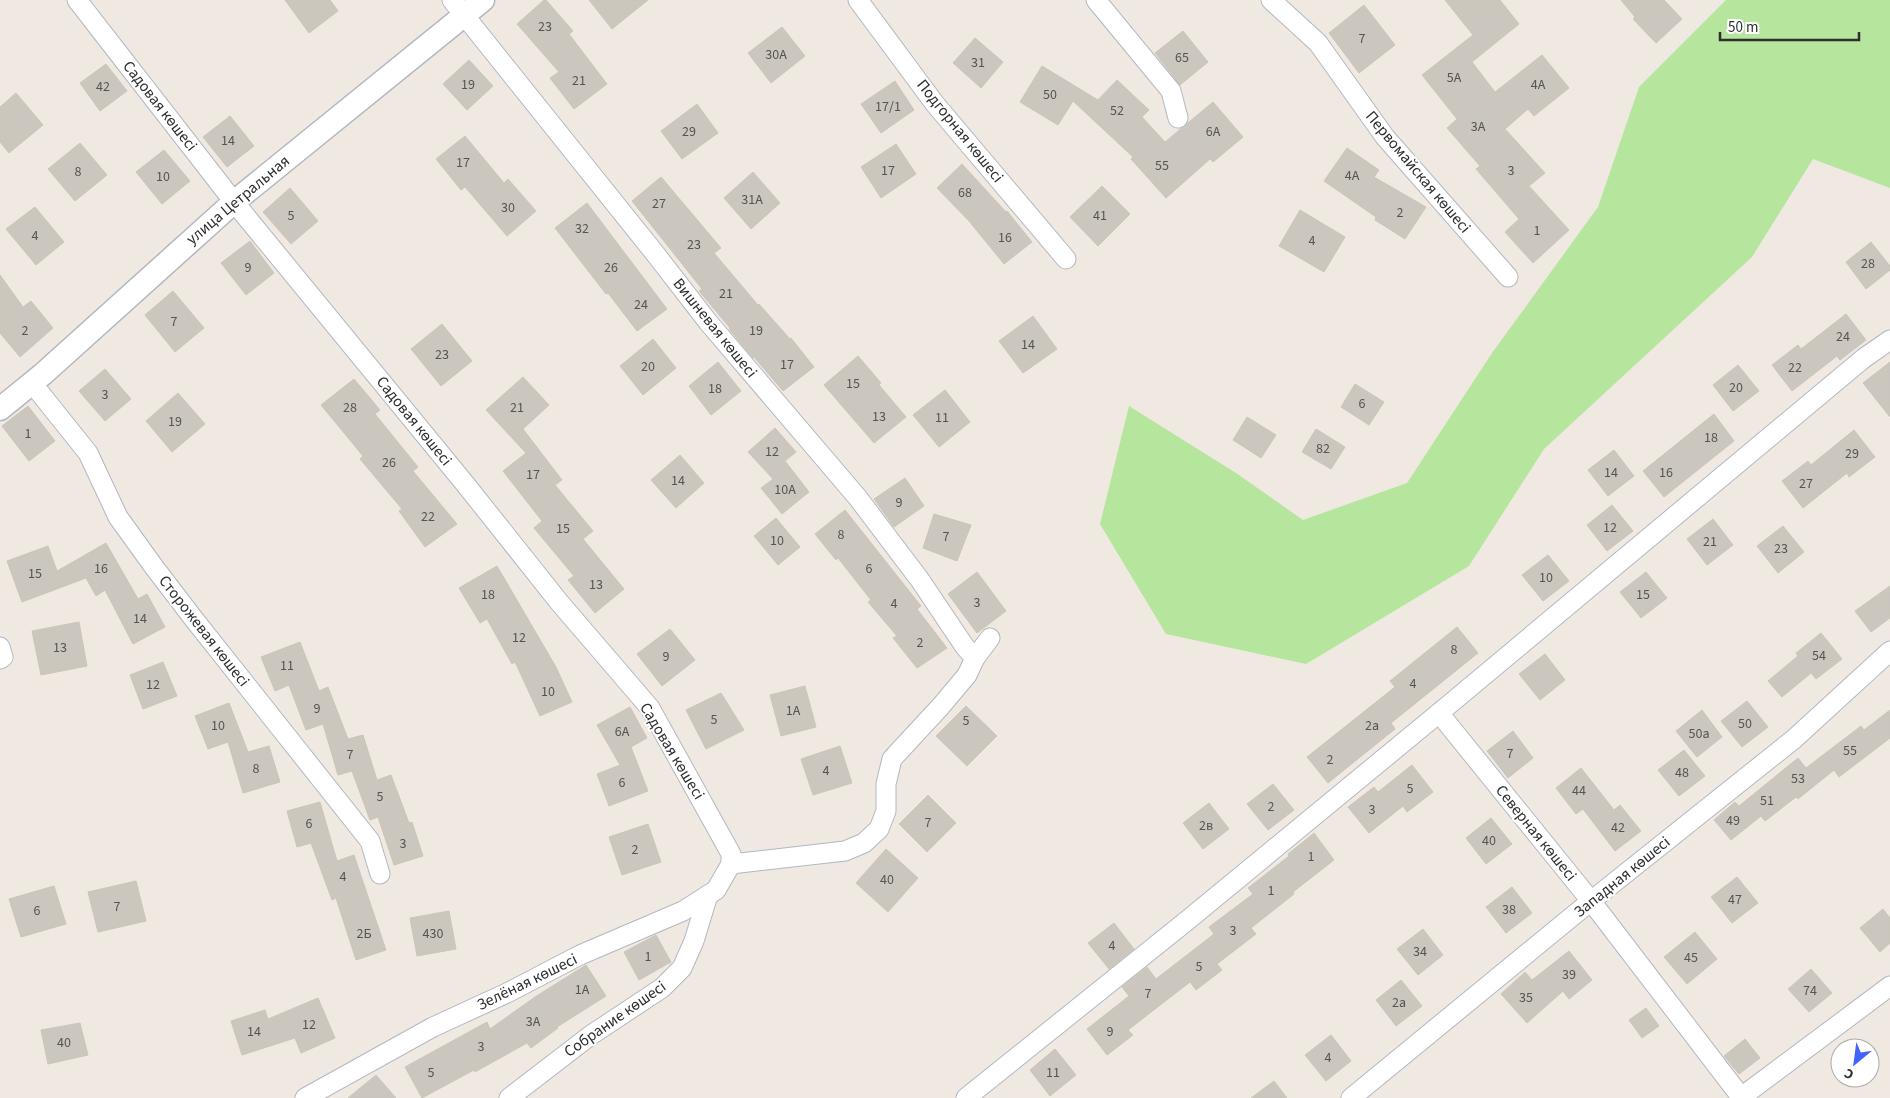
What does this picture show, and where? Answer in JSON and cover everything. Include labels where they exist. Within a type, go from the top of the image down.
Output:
[{"type":"street","name":"Садовая көшесі","points":[[77,0],[234,202],[466,485],[559,602],[650,708],[731,859]]},
{"type":"street","name":"улица Цетральная","points":[[0,409],[32,383],[234,202],[458,7],[483,0]]},
{"type":"street","name":"Подгорная көшесі","points":[[858,0],[935,104],[1066,259]]},
{"type":"street","points":[[1096,0],[1172,91],[1178,118]]},
{"type":"street","name":"Первомайская көшесі","points":[[1271,0],[1318,43],[1385,137],[1508,277]]},
{"type":"street","name":"Вишневая көшесі","points":[[458,7],[708,322],[858,498],[920,580],[965,647],[975,658]]},
{"type":"street","points":[[966,1098],[1189,920],[1864,358],[1890,340]]},
{"type":"street","name":"Сторожевая көшесі","points":[[32,383],[88,453],[118,516],[154,567],[370,841],[380,874]]},
{"type":"street","points":[[731,859],[845,851],[864,843],[879,830],[886,811],[886,784],[892,759],[961,682],[975,658],[990,638]]},
{"type":"street","points":[[0,647],[3,657],[0,659]]},
{"type":"street","name":"Западная көшесі","points":[[1351,1098],[1591,901],[1794,739],[1890,651]]},
{"type":"street","name":"Северная көшесі","points":[[1439,713],[1591,901],[1740,1097]]},
{"type":"street","name":"Зелёная көшесі","points":[[305,1098],[433,1027],[507,993],[580,955],[683,911],[716,890],[731,859]]},
{"type":"street","name":"Собрание көшесі","points":[[509,1098],[591,1035],[662,988],[682,968],[694,941],[708,894]]},
{"type":"street","points":[[1740,1097],[1890,986]]},
{"type":"green space","points":[[1726,0],[1890,0],[1890,188],[1813,159],[1752,257],[1544,449],[1469,566],[1306,664],[1166,634],[1100,524],[1129,406],[1236,473],[1303,520],[1407,483],[1492,353],[1598,207],[1639,87]]},
{"type":"building","points":[[285,0],[330,0],[338,11],[309,33]]},
{"type":"building","points":[[544,0],[573,31],[569,34],[607,84],[574,109],[550,78],[559,72],[517,24]]},
{"type":"building","points":[[589,0],[648,0],[612,29]]},
{"type":"building","points":[[1445,0],[1500,0],[1519,24],[1472,62],[1495,92],[1542,55],[1569,88],[1534,116],[1528,109],[1505,129],[1545,173],[1529,186],[1569,230],[1533,263],[1505,232],[1519,219],[1476,169],[1480,166],[1447,128],[1457,119],[1422,75],[1473,35]]},
{"type":"building","points":[[1621,0],[1664,0],[1682,19],[1656,43],[1633,19],[1635,17]]},
{"type":"building","points":[[1364,5],[1395,45],[1359,73],[1329,33]]},
{"type":"building","points":[[782,27],[805,56],[771,83],[748,53]]},
{"type":"building","points":[[1183,31],[1208,62],[1180,85],[1155,53]]},
{"type":"building","points":[[975,38],[1003,62],[981,88],[953,63]]},
{"type":"building","points":[[469,60],[493,86],[467,110],[443,84]]},
{"type":"building","points":[[106,64],[127,91],[100,111],[80,83]]},
{"type":"building","points":[[1042,66],[1098,100],[1117,80],[1149,110],[1142,117],[1165,142],[1213,102],[1243,137],[1213,162],[1210,159],[1166,198],[1131,159],[1133,157],[1073,101],[1058,125],[1020,102]]},
{"type":"building","points":[[895,81],[914,110],[881,133],[861,104]]},
{"type":"building","points":[[16,93],[43,125],[9,153],[0,142],[0,107]]},
{"type":"building","points":[[697,104],[718,133],[682,159],[661,131]]},
{"type":"building","points":[[230,116],[254,146],[227,167],[203,137]]},
{"type":"building","points":[[465,136],[504,183],[508,179],[536,211],[507,236],[465,187],[461,190],[436,159]]},
{"type":"building","points":[[80,143],[107,175],[75,201],[48,169]]},
{"type":"building","points":[[896,144],[916,174],[881,198],[861,167]]},
{"type":"building","points":[[1347,148],[1379,170],[1374,177],[1426,207],[1405,239],[1375,220],[1376,217],[1324,181]]},
{"type":"building","points":[[164,150],[190,181],[162,204],[136,172]]},
{"type":"building","points":[[962,164],[1007,211],[1032,242],[1004,264],[969,221],[937,188]]},
{"type":"building","points":[[753,172],[780,203],[751,229],[724,198]]},
{"type":"building","points":[[661,177],[721,248],[714,253],[758,305],[791,338],[814,367],[783,391],[729,329],[699,291],[702,289],[632,201]]},
{"type":"building","points":[[1102,186],[1130,214],[1098,246],[1070,217]]},
{"type":"building","points":[[290,188],[318,221],[291,244],[263,212]]},
{"type":"building","points":[[587,203],[667,309],[637,331],[555,228]]},
{"type":"building","points":[[35,207],[64,242],[36,265],[6,229]]},
{"type":"building","points":[[1300,210],[1345,237],[1324,272],[1279,246]]},
{"type":"building","points":[[250,241],[274,273],[246,295],[221,263]]},
{"type":"building","points":[[1871,242],[1890,266],[1890,270],[1866,289],[1846,262]]},
{"type":"building","points":[[0,275],[23,307],[31,301],[53,328],[20,357],[0,333]]},
{"type":"building","points":[[173,291],[204,328],[175,352],[145,315]]},
{"type":"building","points":[[1846,314],[1866,340],[1840,360],[1837,356],[1792,391],[1772,365],[1798,345],[1801,349]]},
{"type":"building","points":[[1033,316],[1057,349],[1023,373],[999,341]]},
{"type":"building","points":[[442,324],[472,361],[441,386],[411,349]]},
{"type":"building","points":[[653,339],[676,368],[643,395],[620,366]]},
{"type":"building","points":[[858,356],[906,417],[874,443],[824,385]]},
{"type":"building","points":[[718,362],[741,391],[711,415],[689,386]]},
{"type":"building","points":[[1890,362],[1890,417],[1863,383]]},
{"type":"building","points":[[1738,365],[1759,391],[1733,411],[1713,385]]},
{"type":"building","points":[[105,369],[131,399],[105,421],[79,391]]},
{"type":"building","points":[[523,377],[549,405],[523,429],[562,480],[555,485],[593,531],[583,539],[624,589],[595,613],[568,580],[574,576],[534,528],[542,521],[503,471],[526,453],[486,410]]},
{"type":"building","points":[[354,379],[380,410],[375,414],[418,467],[413,471],[457,524],[425,547],[399,511],[402,509],[360,459],[363,456],[321,405]]},
{"type":"building","points":[[1355,384],[1384,402],[1369,425],[1341,407]]},
{"type":"building","points":[[945,390],[970,422],[939,447],[913,415]]},
{"type":"building","points":[[178,393],[205,424],[172,452],[146,421]]},
{"type":"building","points":[[28,406],[55,441],[29,461],[2,426]]},
{"type":"building","points":[[1714,414],[1734,441],[1664,497],[1643,471]]},
{"type":"building","points":[[1247,417],[1276,435],[1261,458],[1233,440]]},
{"type":"building","points":[[775,428],[796,452],[785,461],[809,492],[782,514],[761,488],[773,479],[748,452]]},
{"type":"building","points":[[1316,429],[1345,447],[1331,469],[1302,452]]},
{"type":"building","points":[[1854,430],[1875,457],[1849,477],[1847,473],[1803,508],[1782,481],[1808,461],[1811,465]]},
{"type":"building","points":[[1614,450],[1634,476],[1608,496],[1588,470]]},
{"type":"building","points":[[680,455],[704,483],[676,508],[651,480]]},
{"type":"building","points":[[905,478],[924,506],[894,527],[874,499]]},
{"type":"building","points":[[1612,505],[1633,531],[1607,551],[1587,525]]},
{"type":"building","points":[[845,510],[921,606],[917,609],[947,648],[917,668],[893,638],[897,636],[868,602],[871,600],[838,558],[836,560],[815,534]]},
{"type":"building","points":[[934,514],[971,525],[957,561],[923,548]]},
{"type":"building","points":[[776,518],[800,547],[778,565],[754,536]]},
{"type":"building","points":[[1713,519],[1733,545],[1707,565],[1687,539]]},
{"type":"building","points":[[1783,526],[1804,552],[1778,573],[1757,546]]},
{"type":"building","points":[[106,543],[138,599],[147,594],[165,627],[133,644],[105,590],[96,596],[86,578],[22,602],[7,561],[48,546],[57,571]]},
{"type":"building","points":[[1548,555],[1569,581],[1543,601],[1522,575]]},
{"type":"building","points":[[497,566],[556,667],[572,702],[540,716],[515,662],[512,664],[487,619],[480,623],[459,588]]},
{"type":"building","points":[[977,572],[1006,611],[977,633],[948,594]]},
{"type":"building","points":[[1646,572],[1667,598],[1641,618],[1620,592]]},
{"type":"building","points":[[1890,586],[1890,618],[1871,632],[1855,611]]},
{"type":"building","points":[[79,622],[87,666],[41,675],[32,631]]},
{"type":"building","points":[[1457,627],[1478,653],[1391,723],[1395,729],[1328,783],[1307,757],[1395,687],[1390,681]]},
{"type":"building","points":[[670,629],[695,660],[662,686],[637,654]]},
{"type":"building","points":[[1821,633],[1842,659],[1816,679],[1811,673],[1782,697],[1768,681],[1798,656],[1796,653]]},
{"type":"building","points":[[300,642],[319,691],[328,687],[348,739],[363,735],[377,780],[391,775],[409,823],[412,822],[423,856],[394,865],[378,817],[370,820],[352,771],[338,775],[323,724],[306,730],[289,685],[275,691],[261,657]]},
{"type":"building","points":[[1545,654],[1565,680],[1540,700],[1519,674]]},
{"type":"building","points":[[163,662],[177,696],[143,709],[130,675]]},
{"type":"building","points":[[805,686],[816,727],[781,736],[770,695]]},
{"type":"building","points":[[721,693],[744,730],[706,749],[686,710]]},
{"type":"building","points":[[1747,701],[1768,727],[1742,747],[1721,721]]},
{"type":"building","points":[[229,703],[248,752],[269,746],[280,782],[243,793],[228,742],[208,749],[195,716]]},
{"type":"building","points":[[966,706],[997,736],[967,766],[936,736]]},
{"type":"building","points":[[630,707],[647,738],[631,747],[648,791],[609,806],[597,774],[620,765],[597,725]]},
{"type":"building","points":[[1702,710],[1722,737],[1697,757],[1676,731]]},
{"type":"building","points":[[1890,710],[1890,738],[1839,777],[1834,770],[1798,799],[1796,797],[1765,821],[1761,816],[1731,840],[1714,820],[1735,802],[1739,806],[1798,758],[1806,768],[1861,726],[1864,730]]},
{"type":"building","points":[[1513,731],[1533,758],[1508,778],[1487,751]]},
{"type":"building","points":[[840,746],[852,783],[813,795],[801,759]]},
{"type":"building","points":[[1684,750],[1705,776],[1679,796],[1658,770]]},
{"type":"building","points":[[1412,765],[1433,792],[1407,812],[1403,806],[1369,833],[1348,807],[1374,787],[1378,792]]},
{"type":"building","points":[[1581,768],[1614,810],[1620,805],[1641,831],[1615,851],[1583,809],[1576,814],[1556,788]]},
{"type":"building","points":[[1273,784],[1294,810],[1268,830],[1247,804]]},
{"type":"building","points":[[928,795],[956,823],[927,852],[899,824]]},
{"type":"building","points":[[320,802],[337,861],[354,855],[386,950],[356,960],[336,898],[332,900],[311,843],[297,847],[287,811]]},
{"type":"building","points":[[1209,803],[1229,829],[1203,849],[1183,823]]},
{"type":"building","points":[[1491,818],[1512,844],[1486,864],[1466,838]]},
{"type":"building","points":[[648,824],[661,862],[622,875],[609,837]]},
{"type":"building","points":[[1314,833],[1334,860],[1251,928],[1256,934],[1217,964],[1222,970],[1196,990],[1190,982],[1128,1030],[1133,1035],[1107,1055],[1087,1029],[1129,996],[1122,987],[1147,967],[1156,979],[1214,934],[1209,927],[1253,894],[1248,888],[1289,856],[1288,854]]},
{"type":"building","points":[[886,849],[918,878],[888,912],[856,883]]},
{"type":"building","points":[[1737,877],[1758,903],[1732,923],[1711,897]]},
{"type":"building","points":[[136,881],[146,921],[98,932],[88,892]]},
{"type":"building","points":[[54,886],[66,924],[21,937],[9,899]]},
{"type":"building","points":[[1512,887],[1532,913],[1506,933],[1486,907]]},
{"type":"building","points":[[1883,909],[1890,918],[1890,943],[1880,952],[1860,928]]},
{"type":"building","points":[[449,911],[456,949],[417,956],[410,918]]},
{"type":"building","points":[[1114,923],[1134,949],[1109,969],[1088,943]]},
{"type":"building","points":[[1423,929],[1443,955],[1418,975],[1397,949]]},
{"type":"building","points":[[1695,932],[1717,959],[1687,984],[1664,957]]},
{"type":"building","points":[[656,935],[671,962],[639,980],[624,952]]},
{"type":"building","points":[[1569,951],[1592,980],[1569,999],[1563,991],[1527,1023],[1501,994],[1525,972],[1532,980]]},
{"type":"building","points":[[586,965],[606,996],[557,1027],[531,1048],[527,1043],[475,1072],[474,1070],[422,1098],[405,1067],[487,1022],[490,1029],[535,997]]},
{"type":"building","points":[[1811,969],[1832,993],[1809,1012],[1788,989]]},
{"type":"building","points":[[1401,980],[1422,1006],[1396,1026],[1376,1000]]},
{"type":"building","points":[[318,998],[335,1038],[301,1053],[295,1038],[242,1055],[231,1021],[265,1010],[268,1019]]},
{"type":"building","points":[[1646,1008],[1659,1026],[1642,1038],[1629,1020]]},
{"type":"building","points":[[80,1023],[88,1055],[48,1064],[41,1030]]},
{"type":"building","points":[[1331,1035],[1351,1061],[1326,1081],[1305,1055]]},
{"type":"building","points":[[1745,1039],[1760,1058],[1739,1074],[1724,1056]]},
{"type":"building","points":[[1055,1049],[1076,1075],[1050,1096],[1030,1070]]},
{"type":"building","points":[[376,1075],[396,1098],[348,1098]]},
{"type":"building","points":[[1274,1081],[1287,1098],[1251,1098]]}]
